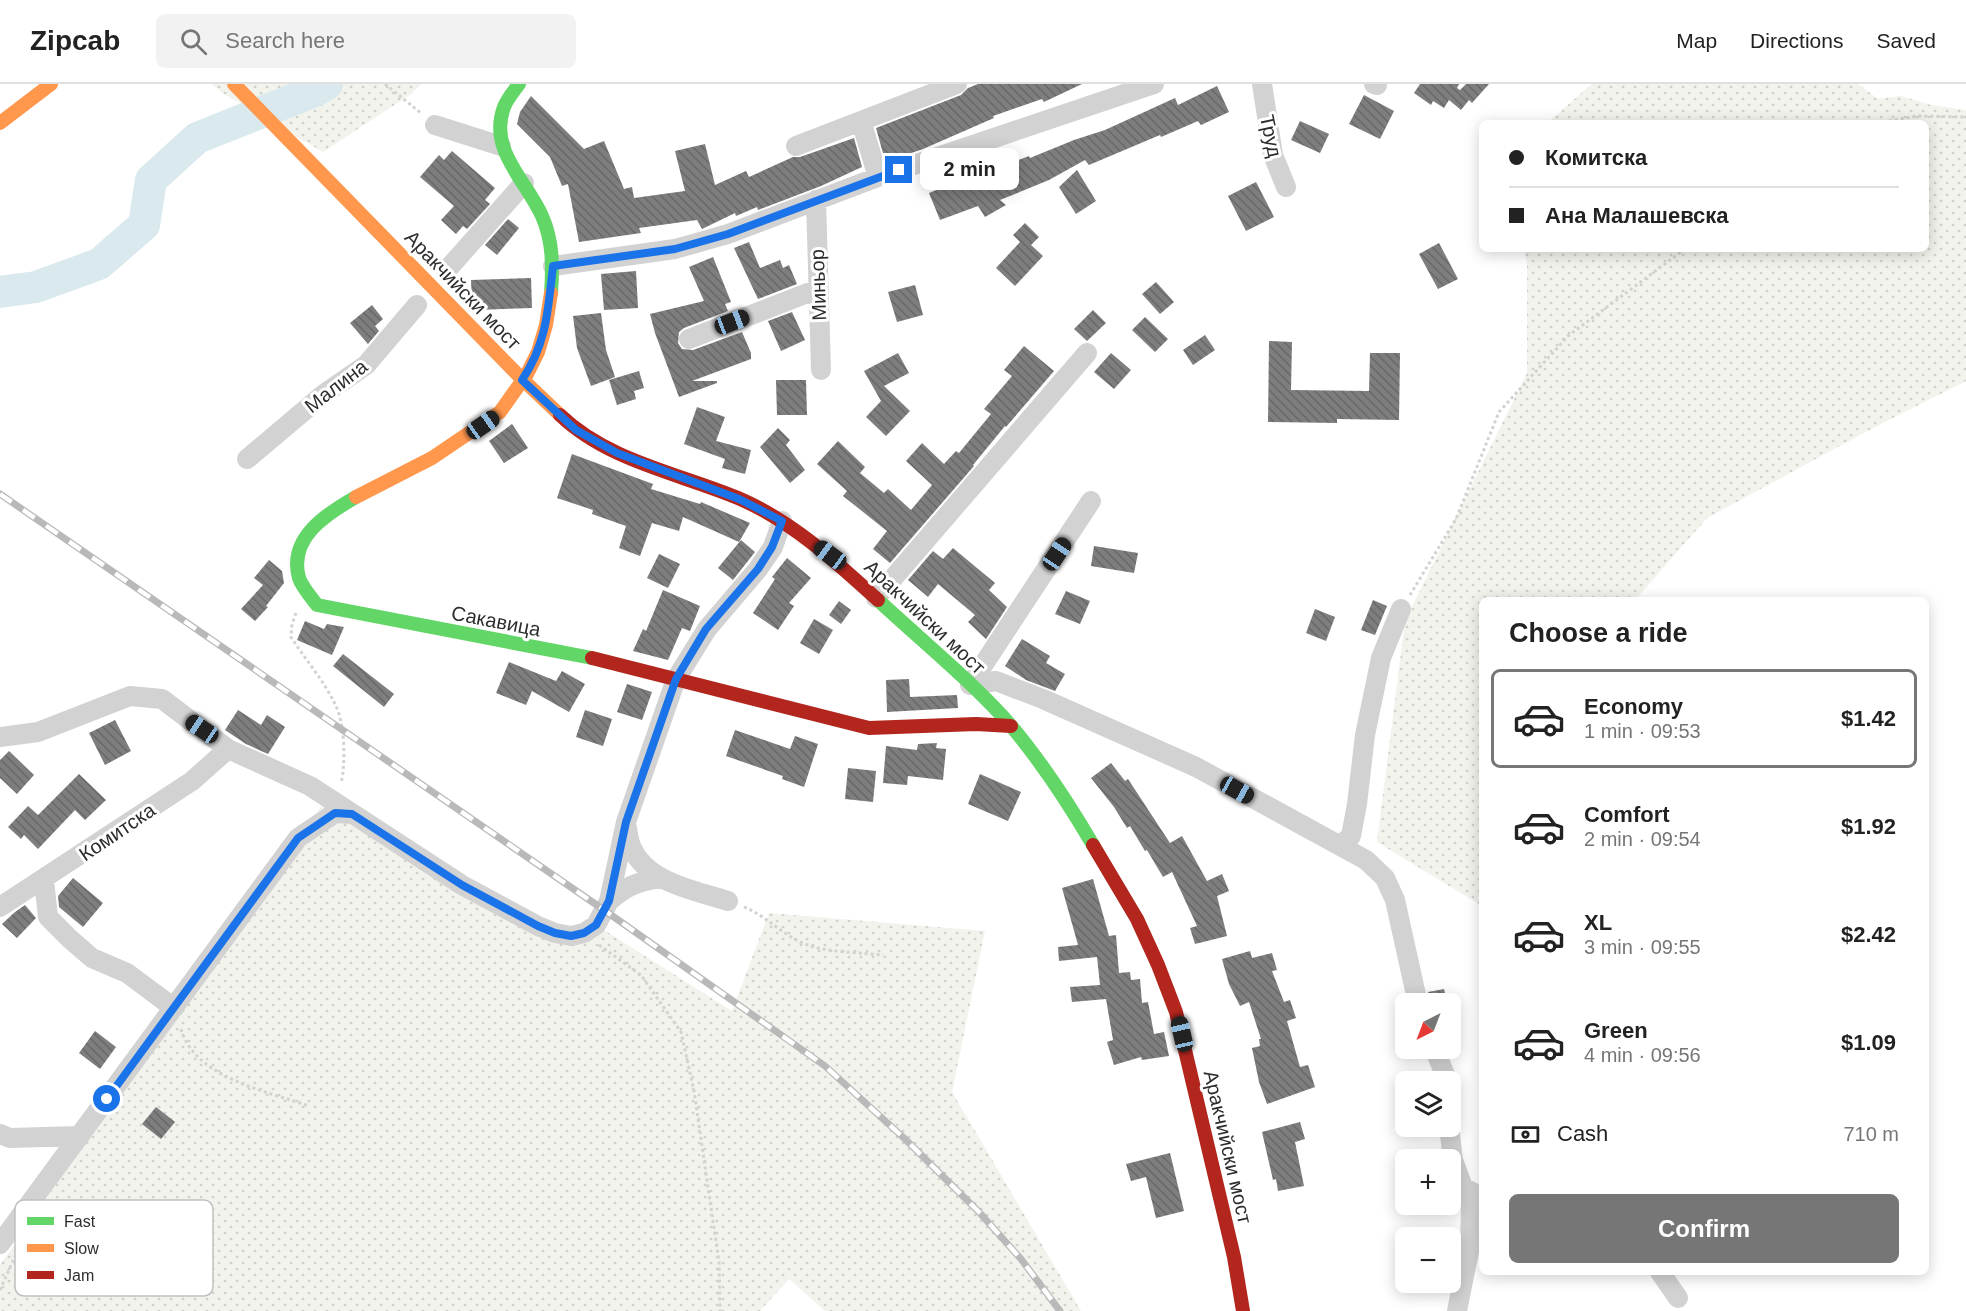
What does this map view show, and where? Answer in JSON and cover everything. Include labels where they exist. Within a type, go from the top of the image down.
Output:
[{"type":"main road","points":[[0,123],[51,84]]},
{"type":"main road","name":"Аракчийски мост","points":[[234,84],[522,380],[576,430],[617,453],[739,499],[782,521],[830,555],[1011,726],[1045,770],[1109,871],[1137,920],[1166,984],[1176,1012],[1234,1257],[1243,1311]]},
{"type":"main road","points":[[304,592],[296,573],[295,557],[302,539],[316,523],[344,505],[420,466],[500,413],[534,361],[544,335],[553,266],[549,234],[524,183],[501,146],[500,121],[505,107],[519,84]]},
{"type":"main road","name":"Сакавица","points":[[304,592],[317,605],[339,611],[596,659],[869,728],[899,729],[994,724],[1011,726]]},
{"type":"street","points":[[796,146],[957,84]]},
{"type":"street","points":[[553,266],[675,249],[728,234],[878,177],[1154,84]]},
{"type":"street","name":"Труд","points":[[1262,84],[1273,155],[1286,187]]},
{"type":"street","points":[[861,121],[878,177]]},
{"type":"street","points":[[435,125],[501,146]]},
{"type":"street","points":[[446,272],[524,183]]},
{"type":"street","name":"Миньор","points":[[816,200],[821,370]]},
{"type":"street","points":[[689,339],[818,290]]},
{"type":"street","name":"Малина","points":[[247,459],[324,394],[366,365],[417,304]]},
{"type":"street","points":[[876,598],[1087,352]]},
{"type":"street","points":[[970,685],[1091,501]]},
{"type":"street","points":[[0,737],[38,732],[130,696],[162,699],[228,749],[310,786],[462,885],[555,933],[571,936],[584,933],[596,925],[609,901],[626,822],[676,679],[706,629],[768,555],[782,521]]},
{"type":"street","points":[[1341,845],[1351,836],[1358,804],[1365,735],[1381,658],[1401,609]]},
{"type":"street","points":[[970,685],[996,681],[1043,699],[1196,767],[1366,860],[1385,878],[1395,900],[1416,993]]},
{"type":"street","name":"Комитска","points":[[0,907],[192,781],[228,749]]},
{"type":"street","points":[[33,1200],[298,838],[344,809]]},
{"type":"street","points":[[626,822],[631,846],[643,865],[662,878],[728,901]]},
{"type":"street","points":[[609,901],[626,887],[662,878]]},
{"type":"street","points":[[44,880],[48,916],[70,939],[92,958],[127,973],[174,1008]]},
{"type":"street","points":[[0,1134],[10,1138],[81,1136]]},
{"type":"street","points":[[1450,1137],[1453,1160],[1471,1209],[1470,1246],[1458,1311]]},
{"type":"street","points":[[1463,1186],[1479,1196]]},
{"type":"street","points":[[0,1244],[15,1224]]},
{"type":"street","points":[[1662,1275],[1678,1298]]},
{"type":"path","points":[[385,84],[435,125]]},
{"type":"path","points":[[1894,120],[1917,116],[1966,117]]},
{"type":"path","points":[[1401,609],[1456,519],[1499,412],[1568,336],[1681,252]]},
{"type":"path","points":[[304,592],[292,624],[291,637],[336,706],[341,730],[344,768],[344,809]]},
{"type":"path","points":[[728,901],[750,909],[780,932],[810,946],[883,955]]},
{"type":"path","points":[[584,933],[641,975],[681,1032],[694,1091],[719,1262],[720,1311]]},
{"type":"path","points":[[174,1008],[184,1041],[199,1061],[224,1076],[309,1106]]},
{"type":"shaded area","points":[[212,84],[421,84],[411,94],[323,152],[221,92]]},
{"type":"shaded area","points":[[1592,84],[1858,84],[1878,99],[1901,96],[1931,105],[1966,110],[1966,381],[1873,428],[1707,518],[1638,597],[1479,597],[1479,904],[1377,842],[1405,621],[1527,373],[1527,262],[1525,252],[1929,252],[1929,120],[1550,120]]},
{"type":"shaded area","points":[[327,798],[555,933],[596,925],[732,1011],[769,913],[985,931],[952,1092],[1081,1311],[825,1311],[789,1279],[760,1311],[0,1311],[0,1265],[15,1244],[15,1296],[213,1296],[213,1200],[46,1200]]},
{"type":"building","points":[[978,84],[1082,84],[1044,102],[1042,99],[993,116],[994,118],[923,149],[888,161],[886,156],[884,157],[876,128],[961,95],[968,88]]},
{"type":"building","points":[[1420,84],[1459,84],[1457,88],[1460,90],[1466,84],[1489,84],[1472,103],[1469,100],[1461,110],[1449,100],[1444,108],[1433,101],[1431,105],[1414,93]]},
{"type":"building","points":[[1217,86],[1229,112],[1201,125],[1198,121],[1161,137],[1160,135],[1089,165],[1085,160],[1049,180],[1000,200],[1006,205],[985,217],[978,206],[940,220],[929,193],[956,182],[957,187],[989,169],[990,171],[1029,156],[1030,158],[1105,130],[1175,98],[1178,105]]},
{"type":"building","points":[[1364,95],[1394,111],[1380,139],[1349,124]]},
{"type":"building","points":[[531,96],[584,149],[604,141],[624,189],[632,187],[634,198],[685,191],[675,151],[705,144],[715,185],[746,171],[749,177],[793,157],[800,157],[854,138],[862,167],[821,186],[758,210],[757,207],[736,216],[735,213],[702,229],[697,220],[639,228],[641,233],[579,242],[568,184],[562,186],[550,157],[517,124],[520,112]]},
{"type":"building","points":[[1300,121],[1329,134],[1320,153],[1291,140]]},
{"type":"building","points":[[452,151],[495,188],[485,200],[490,204],[467,229],[463,226],[456,234],[441,220],[454,206],[420,177],[439,155],[444,160]]},
{"type":"building","points":[[1077,170],[1096,201],[1076,214],[1059,187]]},
{"type":"building","points":[[1256,182],[1274,217],[1246,231],[1228,196]]},
{"type":"building","points":[[508,219],[519,228],[497,255],[485,245]]},
{"type":"building","points":[[1025,223],[1039,237],[1031,245],[1043,256],[1015,286],[996,268],[1020,242],[1013,235]]},
{"type":"building","points":[[749,242],[760,268],[780,260],[783,268],[789,265],[797,284],[758,299],[734,248]]},
{"type":"building","points":[[1439,243],[1458,279],[1438,289],[1419,254]]},
{"type":"building","points":[[713,257],[731,302],[725,304],[728,311],[684,328],[679,332],[678,343],[682,349],[693,350],[742,332],[751,353],[751,359],[692,381],[717,381],[717,383],[679,397],[650,314],[704,301],[689,267]]},
{"type":"building","points":[[636,271],[638,308],[604,310],[601,274]]},
{"type":"building","points":[[531,278],[532,308],[477,310],[472,304],[471,280]]},
{"type":"building","points":[[1156,282],[1174,302],[1160,314],[1142,294]]},
{"type":"building","points":[[915,285],[923,315],[897,322],[888,292]]},
{"type":"building","points":[[372,305],[383,319],[375,326],[379,331],[368,344],[350,323]]},
{"type":"building","points":[[1093,310],[1106,323],[1087,341],[1074,329]]},
{"type":"building","points":[[792,312],[805,340],[781,351],[768,321]]},
{"type":"building","points":[[601,313],[606,350],[615,377],[591,386],[577,348],[573,316]]},
{"type":"building","points":[[1145,317],[1168,339],[1155,352],[1132,330]]},
{"type":"building","points":[[1205,335],[1215,350],[1193,365],[1183,350]]},
{"type":"building","points":[[1269,341],[1292,342],[1291,390],[1369,391],[1370,353],[1400,353],[1399,420],[1337,419],[1337,423],[1268,422]]},
{"type":"building","points":[[1024,346],[1054,371],[890,563],[873,549],[887,531],[843,496],[847,491],[817,464],[838,441],[865,467],[860,473],[884,493],[888,489],[911,510],[932,485],[906,461],[922,443],[944,464],[956,451],[959,453],[991,414],[984,409],[1012,376],[1004,370]]},
{"type":"building","points":[[898,353],[909,373],[884,386],[910,411],[886,436],[866,417],[881,401],[864,371]]},
{"type":"building","points":[[1111,353],[1131,370],[1114,389],[1094,372]]},
{"type":"building","points":[[639,371],[644,388],[634,391],[636,399],[617,405],[609,380]]},
{"type":"building","points":[[776,380],[806,380],[807,415],[777,415]]},
{"type":"building","points":[[697,407],[725,417],[716,441],[751,450],[745,474],[722,468],[725,459],[684,444]]},
{"type":"building","points":[[512,424],[528,448],[504,463],[489,441]]},
{"type":"building","points":[[778,428],[790,440],[786,445],[805,470],[790,483],[760,447]]},
{"type":"building","points":[[572,454],[653,484],[651,489],[700,504],[701,502],[750,523],[739,542],[683,517],[679,531],[652,523],[640,556],[619,548],[626,526],[592,514],[593,510],[557,498]]},
{"type":"building","points":[[741,540],[755,552],[733,580],[718,568]]},
{"type":"building","points":[[1094,546],[1138,553],[1134,573],[1091,566]]},
{"type":"building","points":[[953,548],[995,583],[989,590],[1007,607],[986,639],[968,622],[975,615],[938,584],[928,597],[908,580],[933,551],[943,559]]},
{"type":"building","points":[[659,554],[680,564],[668,588],[647,578]]},
{"type":"building","points":[[787,558],[811,578],[789,603],[794,606],[778,630],[753,613],[775,579],[772,577]]},
{"type":"building","points":[[269,560],[282,571],[284,583],[266,606],[268,607],[255,621],[241,609],[263,585],[254,578]]},
{"type":"building","points":[[663,590],[700,606],[690,631],[682,628],[668,660],[633,651],[643,629],[646,631]]},
{"type":"building","points":[[1066,591],[1090,601],[1080,624],[1055,614]]},
{"type":"building","points":[[1373,600],[1387,606],[1375,635],[1361,630]]},
{"type":"building","points":[[839,601],[851,610],[841,624],[829,615]]},
{"type":"building","points":[[1315,609],[1335,617],[1326,641],[1306,633]]},
{"type":"building","points":[[814,619],[833,630],[819,654],[800,643]]},
{"type":"building","points":[[305,621],[324,629],[327,624],[344,627],[332,655],[297,640]]},
{"type":"building","points":[[1022,639],[1050,656],[1046,663],[1065,674],[1055,691],[1026,680],[1005,666]]},
{"type":"building","points":[[343,654],[394,694],[384,707],[333,666]]},
{"type":"building","points":[[509,662],[556,681],[562,671],[585,684],[569,712],[532,691],[526,705],[496,693]]},
{"type":"building","points":[[909,679],[910,697],[957,695],[958,708],[887,712],[886,680]]},
{"type":"building","points":[[627,684],[652,692],[642,720],[617,712]]},
{"type":"building","points":[[238,710],[261,725],[267,715],[285,727],[268,754],[246,744],[225,730]]},
{"type":"building","points":[[585,710],[612,719],[603,746],[576,737]]},
{"type":"building","points":[[115,720],[131,751],[105,765],[89,733]]},
{"type":"building","points":[[735,730],[790,749],[795,736],[818,744],[804,787],[782,779],[783,776],[726,756]]},
{"type":"building","points":[[937,743],[936,748],[946,749],[943,780],[908,776],[907,785],[883,783],[886,746],[917,750],[918,744]]},
{"type":"building","points":[[9,751],[34,775],[17,794],[0,778],[0,760]]},
{"type":"building","points":[[1111,763],[1125,781],[1128,779],[1170,843],[1182,836],[1207,881],[1222,874],[1229,891],[1217,896],[1227,936],[1195,944],[1190,928],[1197,926],[1172,872],[1163,877],[1130,826],[1127,828],[1091,778]]},
{"type":"building","points":[[848,768],[876,771],[873,802],[845,799]]},
{"type":"building","points":[[79,774],[106,800],[85,820],[75,810],[38,849],[24,835],[21,839],[8,827],[28,806],[38,815]]},
{"type":"building","points":[[980,774],[1021,792],[1008,821],[968,804]]},
{"type":"building","points":[[73,878],[103,903],[83,927],[59,907],[58,896]]},
{"type":"building","points":[[1093,879],[1109,936],[1116,935],[1119,973],[1130,972],[1131,980],[1140,979],[1142,1003],[1148,1002],[1154,1034],[1164,1032],[1169,1056],[1142,1060],[1141,1057],[1114,1065],[1107,1042],[1113,1040],[1106,999],[1072,1002],[1070,987],[1100,985],[1097,957],[1059,961],[1058,947],[1078,945],[1062,888]]},
{"type":"building","points":[[25,905],[36,918],[17,938],[2,924]]},
{"type":"building","points":[[1250,951],[1252,958],[1272,953],[1277,970],[1272,971],[1284,1002],[1290,1000],[1296,1018],[1287,1021],[1300,1067],[1308,1065],[1315,1087],[1267,1104],[1259,1082],[1252,1048],[1260,1046],[1259,1039],[1261,1039],[1249,1002],[1240,1006],[1229,984],[1222,959]]},
{"type":"building","points":[[1444,989],[1445,993],[1428,993]]},
{"type":"building","points":[[95,1031],[116,1047],[100,1069],[79,1053]]},
{"type":"building","points":[[156,1107],[175,1122],[161,1139],[142,1124]]},
{"type":"building","points":[[1300,1122],[1305,1139],[1295,1142],[1304,1186],[1278,1191],[1276,1179],[1273,1180],[1262,1132]]},
{"type":"building","points":[[1170,1153],[1184,1211],[1156,1218],[1146,1177],[1131,1181],[1126,1164]]},
{"type":"waterway","points":[[0,292],[36,287],[99,264],[144,225],[151,180],[197,138],[315,91],[327,84]]},
{"type":"railway","points":[[0,494],[604,910],[825,1066],[905,1139],[979,1212],[1021,1259],[1060,1311]]},
{"type":"traffic: fast","points":[[519,84],[504,107],[500,123],[501,137],[511,164],[546,225],[551,254],[551,293]]},
{"type":"traffic: fast","points":[[356,497],[333,511],[312,529],[304,539],[299,551],[297,564],[299,578],[317,605],[592,658]]},
{"type":"traffic: fast","points":[[878,600],[964,678],[1012,727],[1075,814],[1093,845]]},
{"type":"traffic: slow","points":[[0,123],[51,84]]},
{"type":"traffic: slow","points":[[234,84],[522,379],[560,415]]},
{"type":"traffic: slow","points":[[356,497],[432,458],[500,412],[527,374],[538,352],[546,325],[551,293]]},
{"type":"traffic: jam","points":[[560,415],[579,431],[622,455],[738,498],[777,518],[812,543],[878,600]]},
{"type":"traffic: jam","points":[[592,658],[869,728],[976,724],[1011,726]]},
{"type":"traffic: jam","points":[[1093,845],[1137,919],[1176,1012],[1234,1257],[1243,1311]]},
{"type":"route","points":[[107,1099],[298,838],[335,813],[352,814],[462,885],[538,926],[571,936],[584,933],[596,925],[609,901],[626,822],[676,679],[706,629],[758,569],[772,547],[782,521],[739,499],[617,453],[576,430],[522,380],[534,361],[544,335],[553,266],[675,249],[728,234],[899,170]]}]
